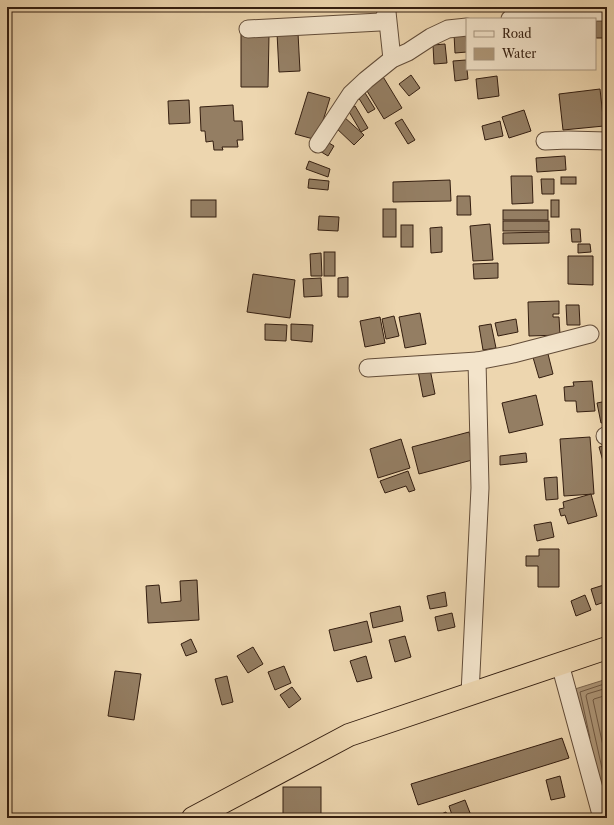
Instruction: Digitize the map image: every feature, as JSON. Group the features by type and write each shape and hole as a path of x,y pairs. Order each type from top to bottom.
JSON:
{"highway":[{"path":"192,818 349,735 607,648"}],"street":[{"path":"504,7 506,18"},
{"path":"248,29 380,22 385,18 386,9"},
{"path":"386,9 392,59"},
{"path":"516,18 558,12 607,12"},
{"path":"318,144 351,94 392,59 408,52 431,37 448,29 466,27"},
{"path":"545,141 607,141"},
{"path":"368,368 477,361 513,354 590,334"},
{"path":"470,694 480,488 477,361"},
{"path":"560,664 602,818"}],"water":[{"path":"607,679 607,818 575,689"}],"building":[{"path":"596,20 606,20 606,38 596,38"},
{"path":"277,33 298,33 300,71 279,72"},
{"path":"466,33 466,52 455,53 454,34"},
{"path":"241,34 269,35 268,87 241,87"},
{"path":"445,44 447,63 434,64 433,45"},
{"path":"466,60 468,79 455,81 453,61"},
{"path":"382,75 402,108 384,119 364,86"},
{"path":"411,75 420,88 409,96 399,84"},
{"path":"497,76 499,96 478,99 476,79"},
{"path":"362,88 375,109 368,113 355,92"},
{"path":"600,89 604,126 563,130 559,94"},
{"path":"308,92 330,98 317,140 295,134"},
{"path":"189,100 190,123 169,124 168,101"},
{"path":"233,105 234,121 242,121 243,140 237,140 238,147 222,147 223,150 214,150 213,141 206,142 205,131 201,131 200,107"},
{"path":"355,106 368,128 361,132 348,110"},
{"path":"524,110 531,131 509,138 502,117"},
{"path":"343,116 364,135 354,145 334,126"},
{"path":"402,119 415,140 408,144 395,123"},
{"path":"500,121 503,136 485,140 482,126"},
{"path":"324,140 334,146 328,156 318,150"},
{"path":"565,156 566,170 537,172 536,158"},
{"path":"309,161 330,169 328,177 306,169"},
{"path":"511,176 532,176 533,203 512,204"},
{"path":"561,177 576,177 576,184 561,184"},
{"path":"309,179 329,181 328,190 308,188"},
{"path":"541,179 554,179 554,194 542,194"},
{"path":"450,180 451,201 393,202 393,182"},
{"path":"457,196 470,196 471,215 457,215"},
{"path":"191,200 216,200 216,217 191,217"},
{"path":"551,200 559,200 559,217 551,217"},
{"path":"383,209 396,209 396,237 383,237"},
{"path":"503,210 548,210 548,220 503,220"},
{"path":"319,216 339,217 338,231 318,230"},
{"path":"503,221 549,221 549,231 503,231"},
{"path":"490,224 493,260 473,261 470,226"},
{"path":"401,225 413,225 413,247 401,247"},
{"path":"442,227 442,252 431,253 430,228"},
{"path":"571,229 580,229 581,242 572,242"},
{"path":"549,232 549,243 503,244 503,233"},
{"path":"578,244 590,244 591,252 578,253"},
{"path":"324,252 335,252 335,276 324,276"},
{"path":"321,253 322,276 311,276 310,254"},
{"path":"568,256 593,256 593,285 568,284"},
{"path":"498,263 498,278 474,279 473,264"},
{"path":"253,274 295,280 290,318 247,312"},
{"path":"348,277 348,297 338,297 338,278"},
{"path":"321,278 322,296 304,297 303,279"},
{"path":"559,301 559,314 553,314 553,317 559,317 560,335 529,336 528,302"},
{"path":"566,305 579,305 580,325 567,325"},
{"path":"420,313 426,344 405,348 399,317"},
{"path":"394,316 399,336 386,339 382,319"},
{"path":"380,317 385,343 365,347 360,321"},
{"path":"516,319 518,332 498,336 495,323"},
{"path":"265,324 287,325 286,341 265,340"},
{"path":"291,324 313,325 312,342 291,340"},
{"path":"491,324 496,348 483,350 479,326"},
{"path":"605,330 607,330 607,372 606,372"},
{"path":"547,350 553,374 539,378 532,354"},
{"path":"430,369 435,394 423,397 418,371"},
{"path":"592,381 595,411 577,412 576,401 565,401 564,387 574,386 573,382"},
{"path":"536,395 543,425 509,433 502,403"},
{"path":"607,401 607,422 601,423 597,403"},
{"path":"469,432 476,459 419,474 412,447"},
{"path":"590,437 594,494 564,496 560,439"},
{"path":"401,439 410,468 378,478 370,449"},
{"path":"607,445 607,475 599,447"},
{"path":"526,453 527,462 500,465 500,456"},
{"path":"408,471 415,490 409,492 406,486 385,493 380,481"},
{"path":"557,477 558,499 546,500 544,478"},
{"path":"591,494 597,516 568,524 565,515 561,516 559,509 564,508 563,502"},
{"path":"551,522 554,537 537,541 534,525"},
{"path":"539,549 559,549 559,587 538,587 538,566 526,566 526,556 539,556"},
{"path":"607,554 607,568 605,555"},
{"path":"603,568 607,568 607,582 605,582"},
{"path":"197,580 199,620 148,623 146,586 159,585 161,603 181,601 180,581"},
{"path":"607,584 607,601 596,605 591,589"},
{"path":"445,592 447,606 430,609 427,596"},
{"path":"585,595 591,610 576,616 571,601"},
{"path":"400,606 403,621 373,628 370,613"},
{"path":"452,613 455,627 438,631 435,617"},
{"path":"367,621 372,642 334,651 329,630"},
{"path":"405,636 411,657 395,662 389,640"},
{"path":"191,639 197,652 186,656 181,644"},
{"path":"253,647 263,664 248,673 237,656"},
{"path":"366,656 372,678 357,682 350,661"},
{"path":"284,666 291,683 275,690 268,672"},
{"path":"115,671 141,674 134,720 108,716"},
{"path":"227,676 233,702 222,705 215,679"},
{"path":"292,687 301,699 289,708 280,695"},
{"path":"562,738 569,758 418,805 411,784"},
{"path":"560,776 565,797 551,800 546,780"},
{"path":"283,787 321,787 321,818 283,818"},
{"path":"465,800 472,818 453,818 449,806"},
{"path":"446,812 448,818 432,818"}]}
